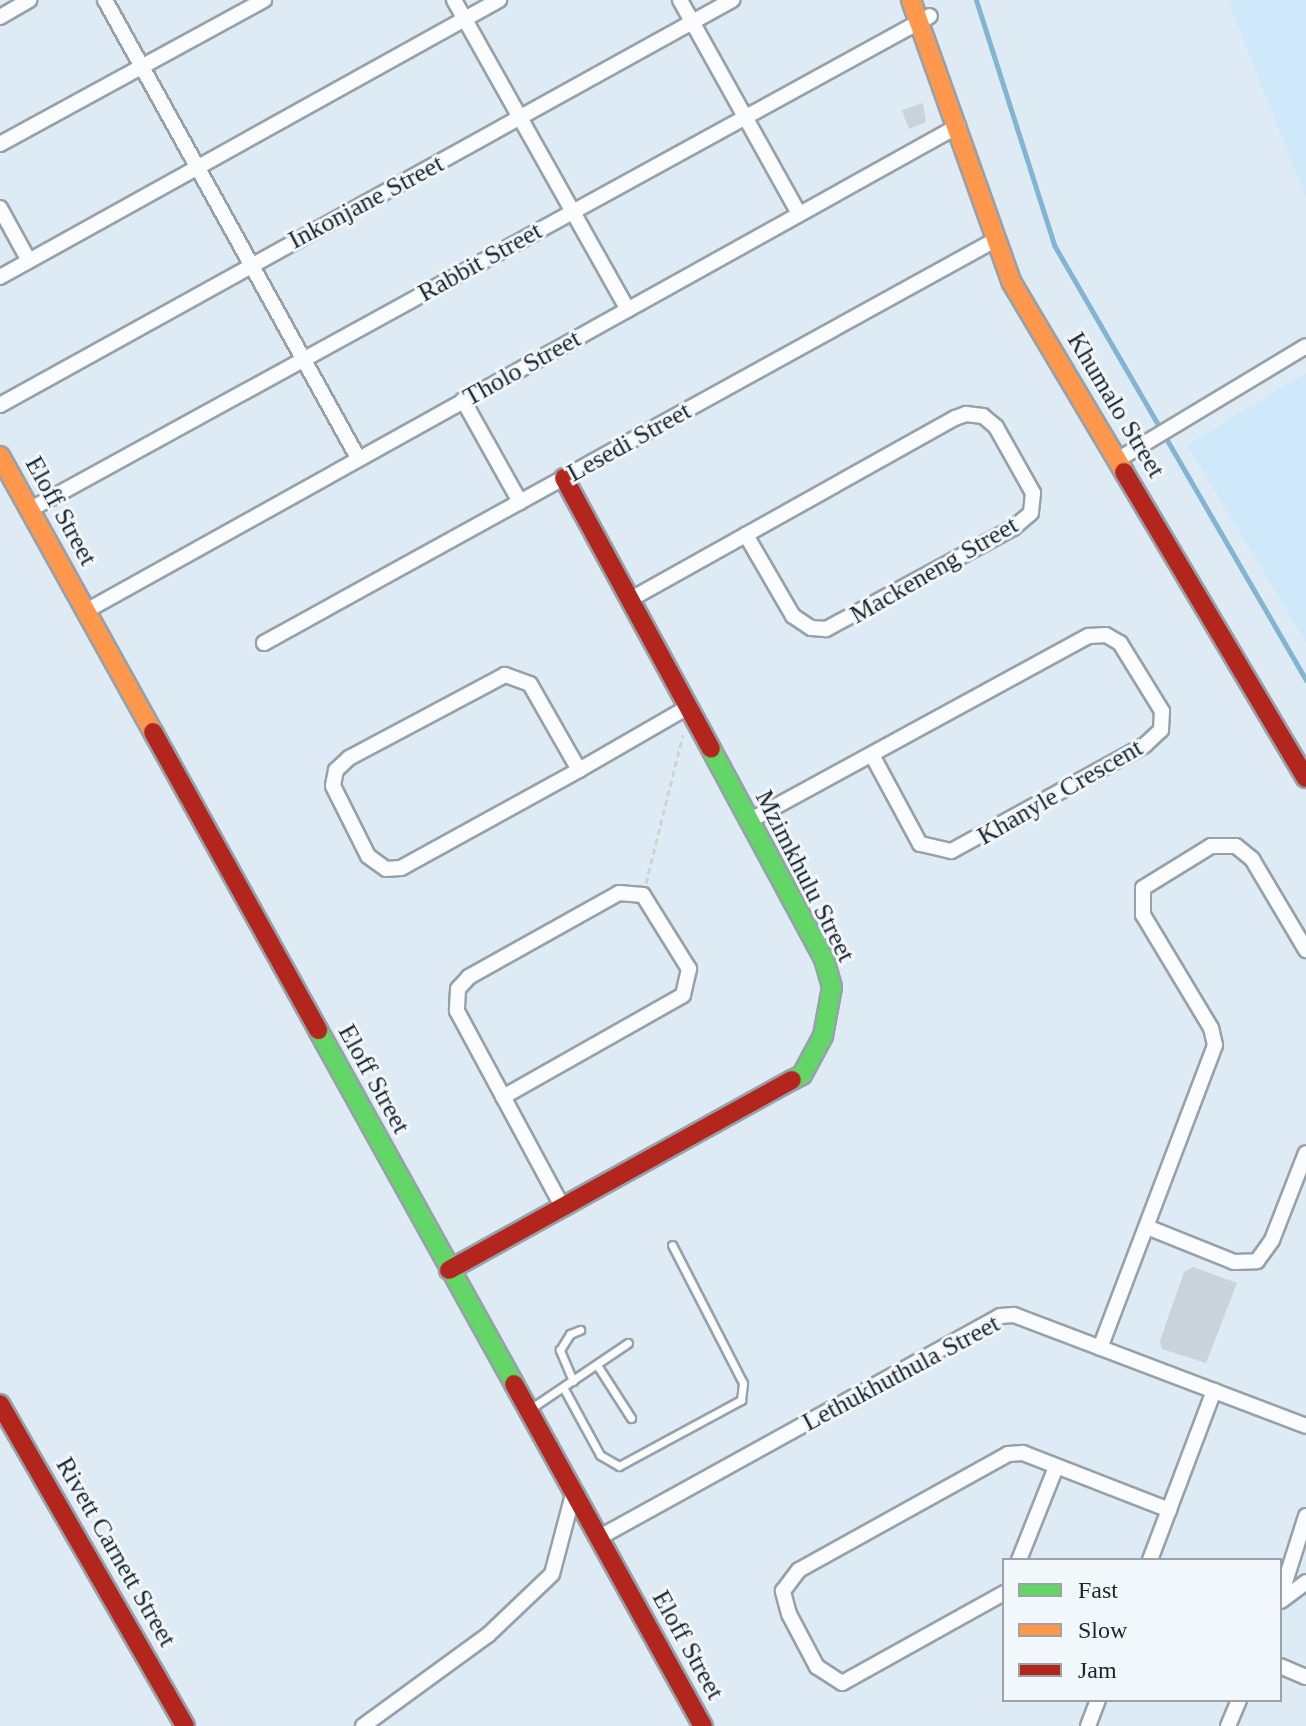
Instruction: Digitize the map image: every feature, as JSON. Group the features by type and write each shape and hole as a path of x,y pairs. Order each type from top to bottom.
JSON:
{"street":[{"path":"0,17 30,0"},
{"path":"105,0 358,458"},
{"path":"0,144 264,0"},
{"path":"454,0 628,310"},
{"path":"0,277 499,0"},
{"path":"680,0 799,214"},
{"name":"Inkonjane Street","path":"0,405 249,263 398,187 521,115 732,0"},
{"name":"Khumalo Street","path":"911,0 924,12 928,38 993,241 1012,283 1306,778"},
{"name":"Rabbit Street","path":"31,509 745,116 924,12"},
{"name":"Tholo Street","path":"86,611 958,126"},
{"path":"0,208 29,261"},
{"name":"Lesedi Street","path":"264,643 993,241"},
{"path":"1119,459 1306,346"},
{"path":"463,400 520,502"},
{"name":"Mackeneng Street","path":"631,599 746,535 966,414 983,416 996,427 1033,493 1031,513 1013,528 826,629 811,628 793,616 746,535"},
{"name":"Eloff Street","path":"0,456 703,1726"},
{"name":"Mzimkhulu Street","path":"449,1270 802,1075 815,1055 830,1006 829,972 564,478"},
{"name":"Khanyle Crescent","path":"749,821 1096,634 1120,643 1162,711 1161,730 1145,745 951,851 920,844 872,755"},
{"path":"579,770 530,684 505,675 349,758 336,770 333,786 368,856 393,870 579,770 688,707"},
{"path":"1100,1348 1215,1039 1143,915 1143,888 1211,846 1236,846 1252,859 1306,950"},
{"path":"503,1097 683,995 689,969 643,895 619,893 469,977 458,989 457,1011 503,1097 563,1208"},
{"path":"1147,1227 1234,1262 1257,1261 1272,1240 1306,1153"},
{"name":"Lethukhuthula Street","path":"600,1537 1000,1316 1014,1315 1306,1426"},
{"path":"1151,1558 1214,1391"},
{"name":"Rivett Carnett Street","path":"0,1404 185,1726"},
{"path":"1002,1594 842,1683 817,1667 789,1614 783,1591 799,1570 1008,1454 1023,1453 1169,1510"},
{"path":"1020,1558 1056,1467"},
{"path":"363,1726 488,1635 552,1574 574,1491"},
{"path":"1282,1594 1306,1516"},
{"path":"1282,1599 1306,1582"},
{"path":"1282,1667 1306,1677"},
{"path":"1088,1726 1097,1702"},
{"path":"1228,1726 1238,1702"}],"lane":[{"path":"563,1387 612,1466 631,1463 741,1400 743,1383 672,1245"},
{"path":"573,1381 560,1350 570,1334 580,1330"},
{"path":"529,1410 628,1343"},
{"path":"597,1365 631,1418"}],"path":[{"path":"643,895 688,707"}],"shaded area":[{"path":"1228,0 1306,0 1306,198"},
{"path":"1306,373 1306,643 1187,445"}],"building":[{"path":"923,103 926,122 909,129 902,110"},
{"path":"1193,1267 1237,1283 1206,1363 1162,1349 1160,1341 1184,1272"}],"waterway":[{"path":"976,0 1054,245 1306,680"}],"traffic: fast":[{"path":"711,749 824,959 832,987 823,1036 802,1075 792,1080"},
{"path":"318,1030 514,1384"}],"traffic: slow":[{"path":"911,0 1012,283 1124,472"},
{"path":"0,456 153,732"}],"traffic: jam":[{"path":"1124,472 1306,778"},
{"path":"564,478 711,749"},
{"path":"153,732 318,1030"},
{"path":"449,1270 792,1080"},
{"path":"514,1384 703,1726"},
{"path":"0,1404 185,1726"}]}
